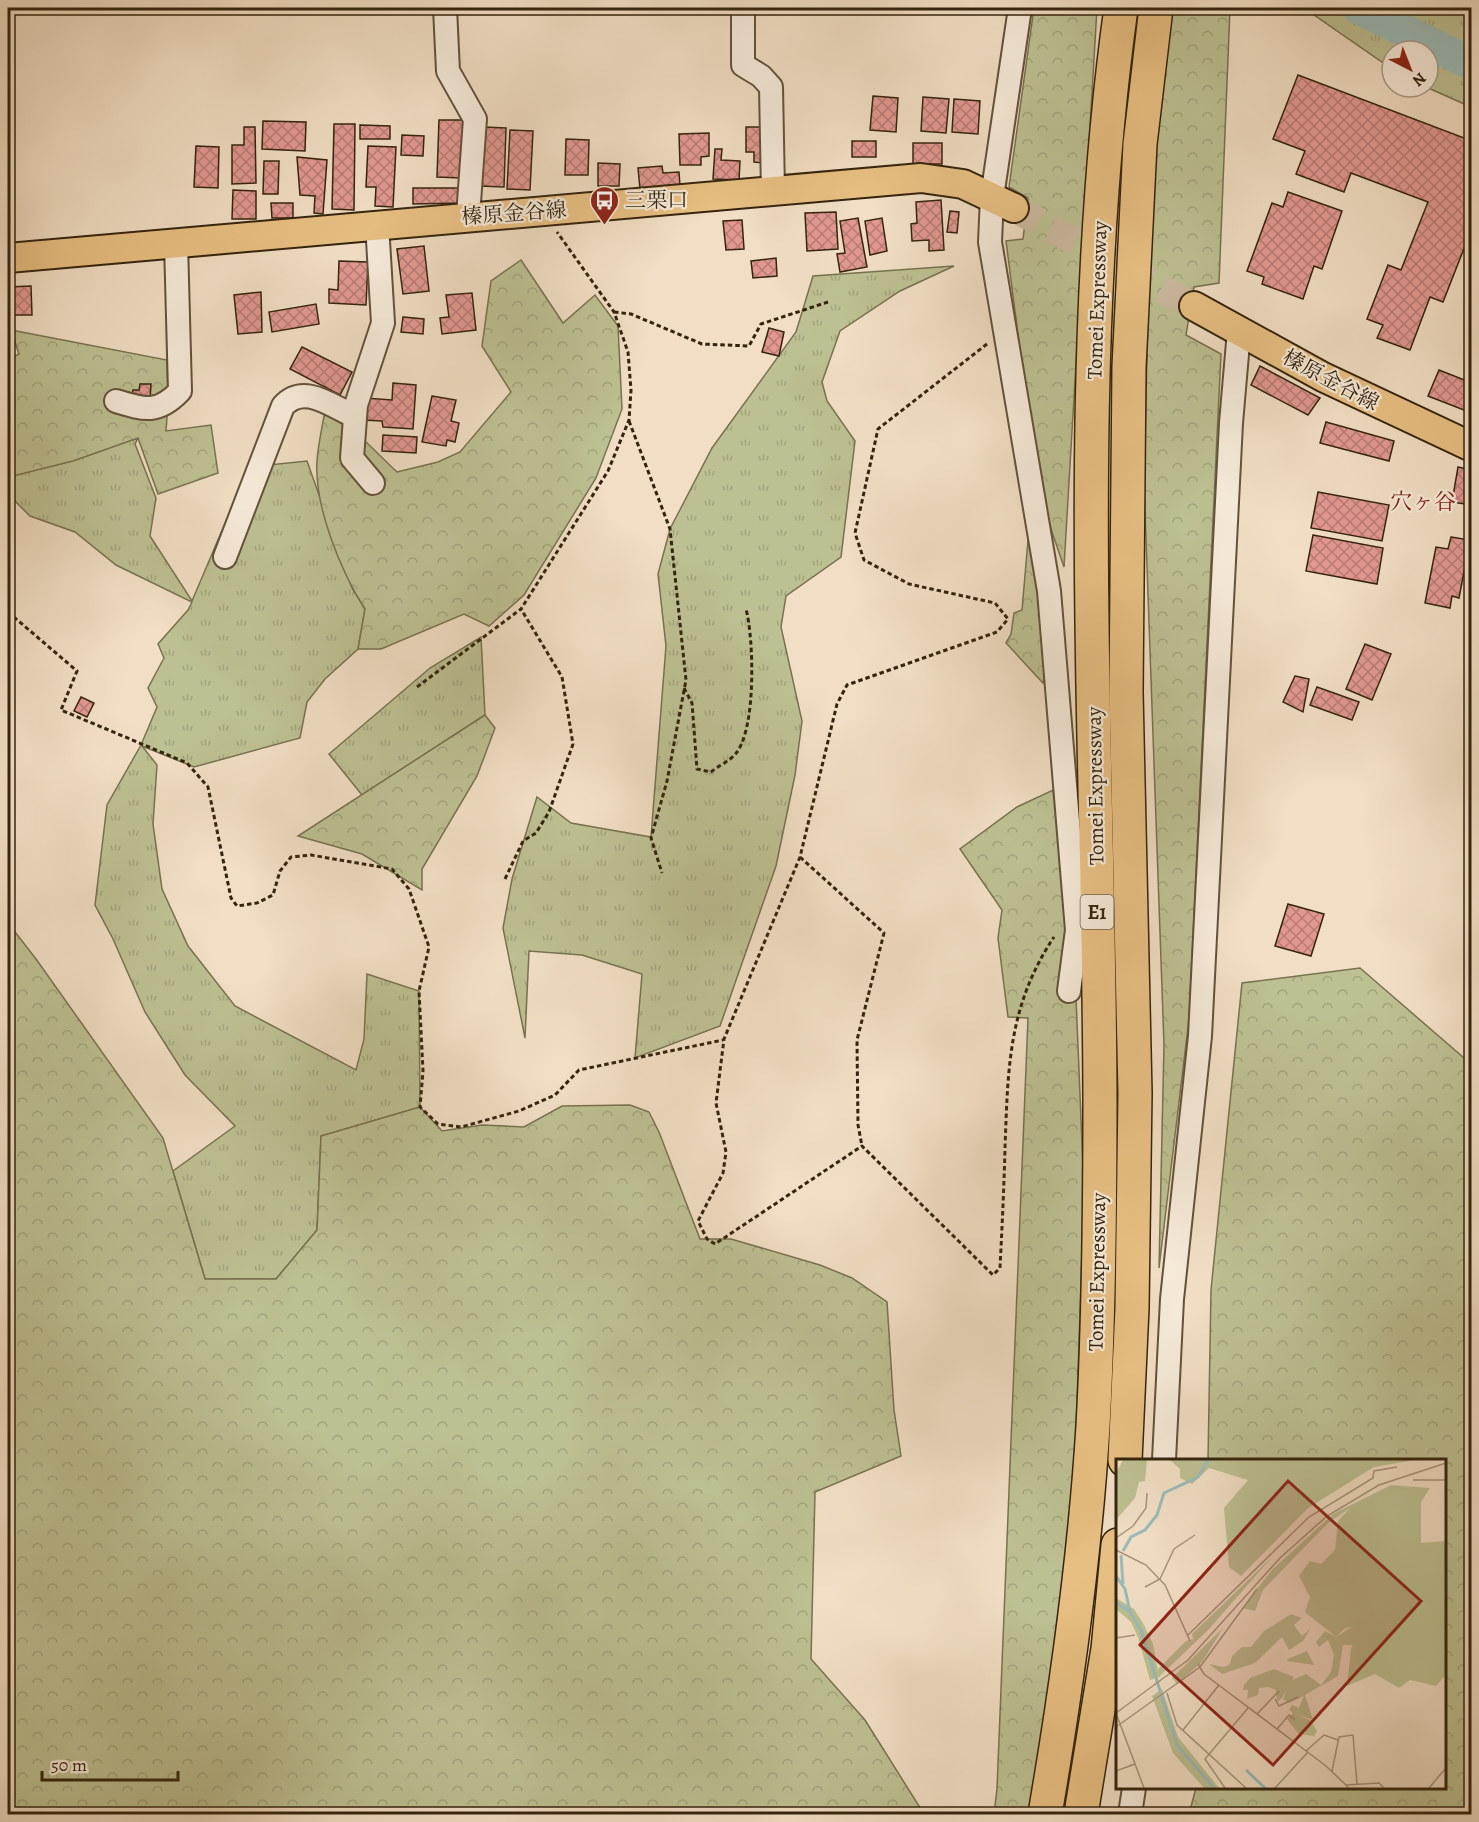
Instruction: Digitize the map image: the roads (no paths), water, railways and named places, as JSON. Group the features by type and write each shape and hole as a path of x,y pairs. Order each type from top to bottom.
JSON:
{"highway":[{"name":"Tomei Expressway","path":"1045,1815 1075,1618 1093,1428 1098,1304 1100,1099 1092,618 1093,432 1102,172 1121,8"},
{"name":"Tomei Expressway","path":"1125,1459 1132,1308 1135,1093 1126,692 1128,378 1140,144 1156,8"},
{"path":"1081,1815 1108,1649 1116,1566"}],"main road":[{"name":"榛原金谷線","path":"8,258 921,178 963,184 1004,202"},
{"name":"榛原金谷線","path":"1194,306 1392,411 1472,447"}],"street":[{"path":"445,8 448,71 475,119 468,216"},
{"path":"743,8 743,65 761,76 771,87 773,192"},
{"path":"1020,8 1004,202 990,242 1049,591 1077,922 1069,991"},
{"path":"373,483 352,458 356,405 383,323 377,224"},
{"path":"116,401 145,410 168,404 180,391 177,243"},
{"path":"1164,1459 1172,1299 1200,1036 1231,423 1239,331"},
{"path":"225,557 283,406 298,395 310,396 354,416"},
{"path":"1130,1815 1134,1789"}],"waterway":[{"path":"1359,8 1472,64"}],"tunnel":[{"path":"1014,208 1194,306"}],"place":[{"name":"三栗口","path":"604,226"}],"district":[{"name":"穴ヶ谷","path":"1423,502"}]}
